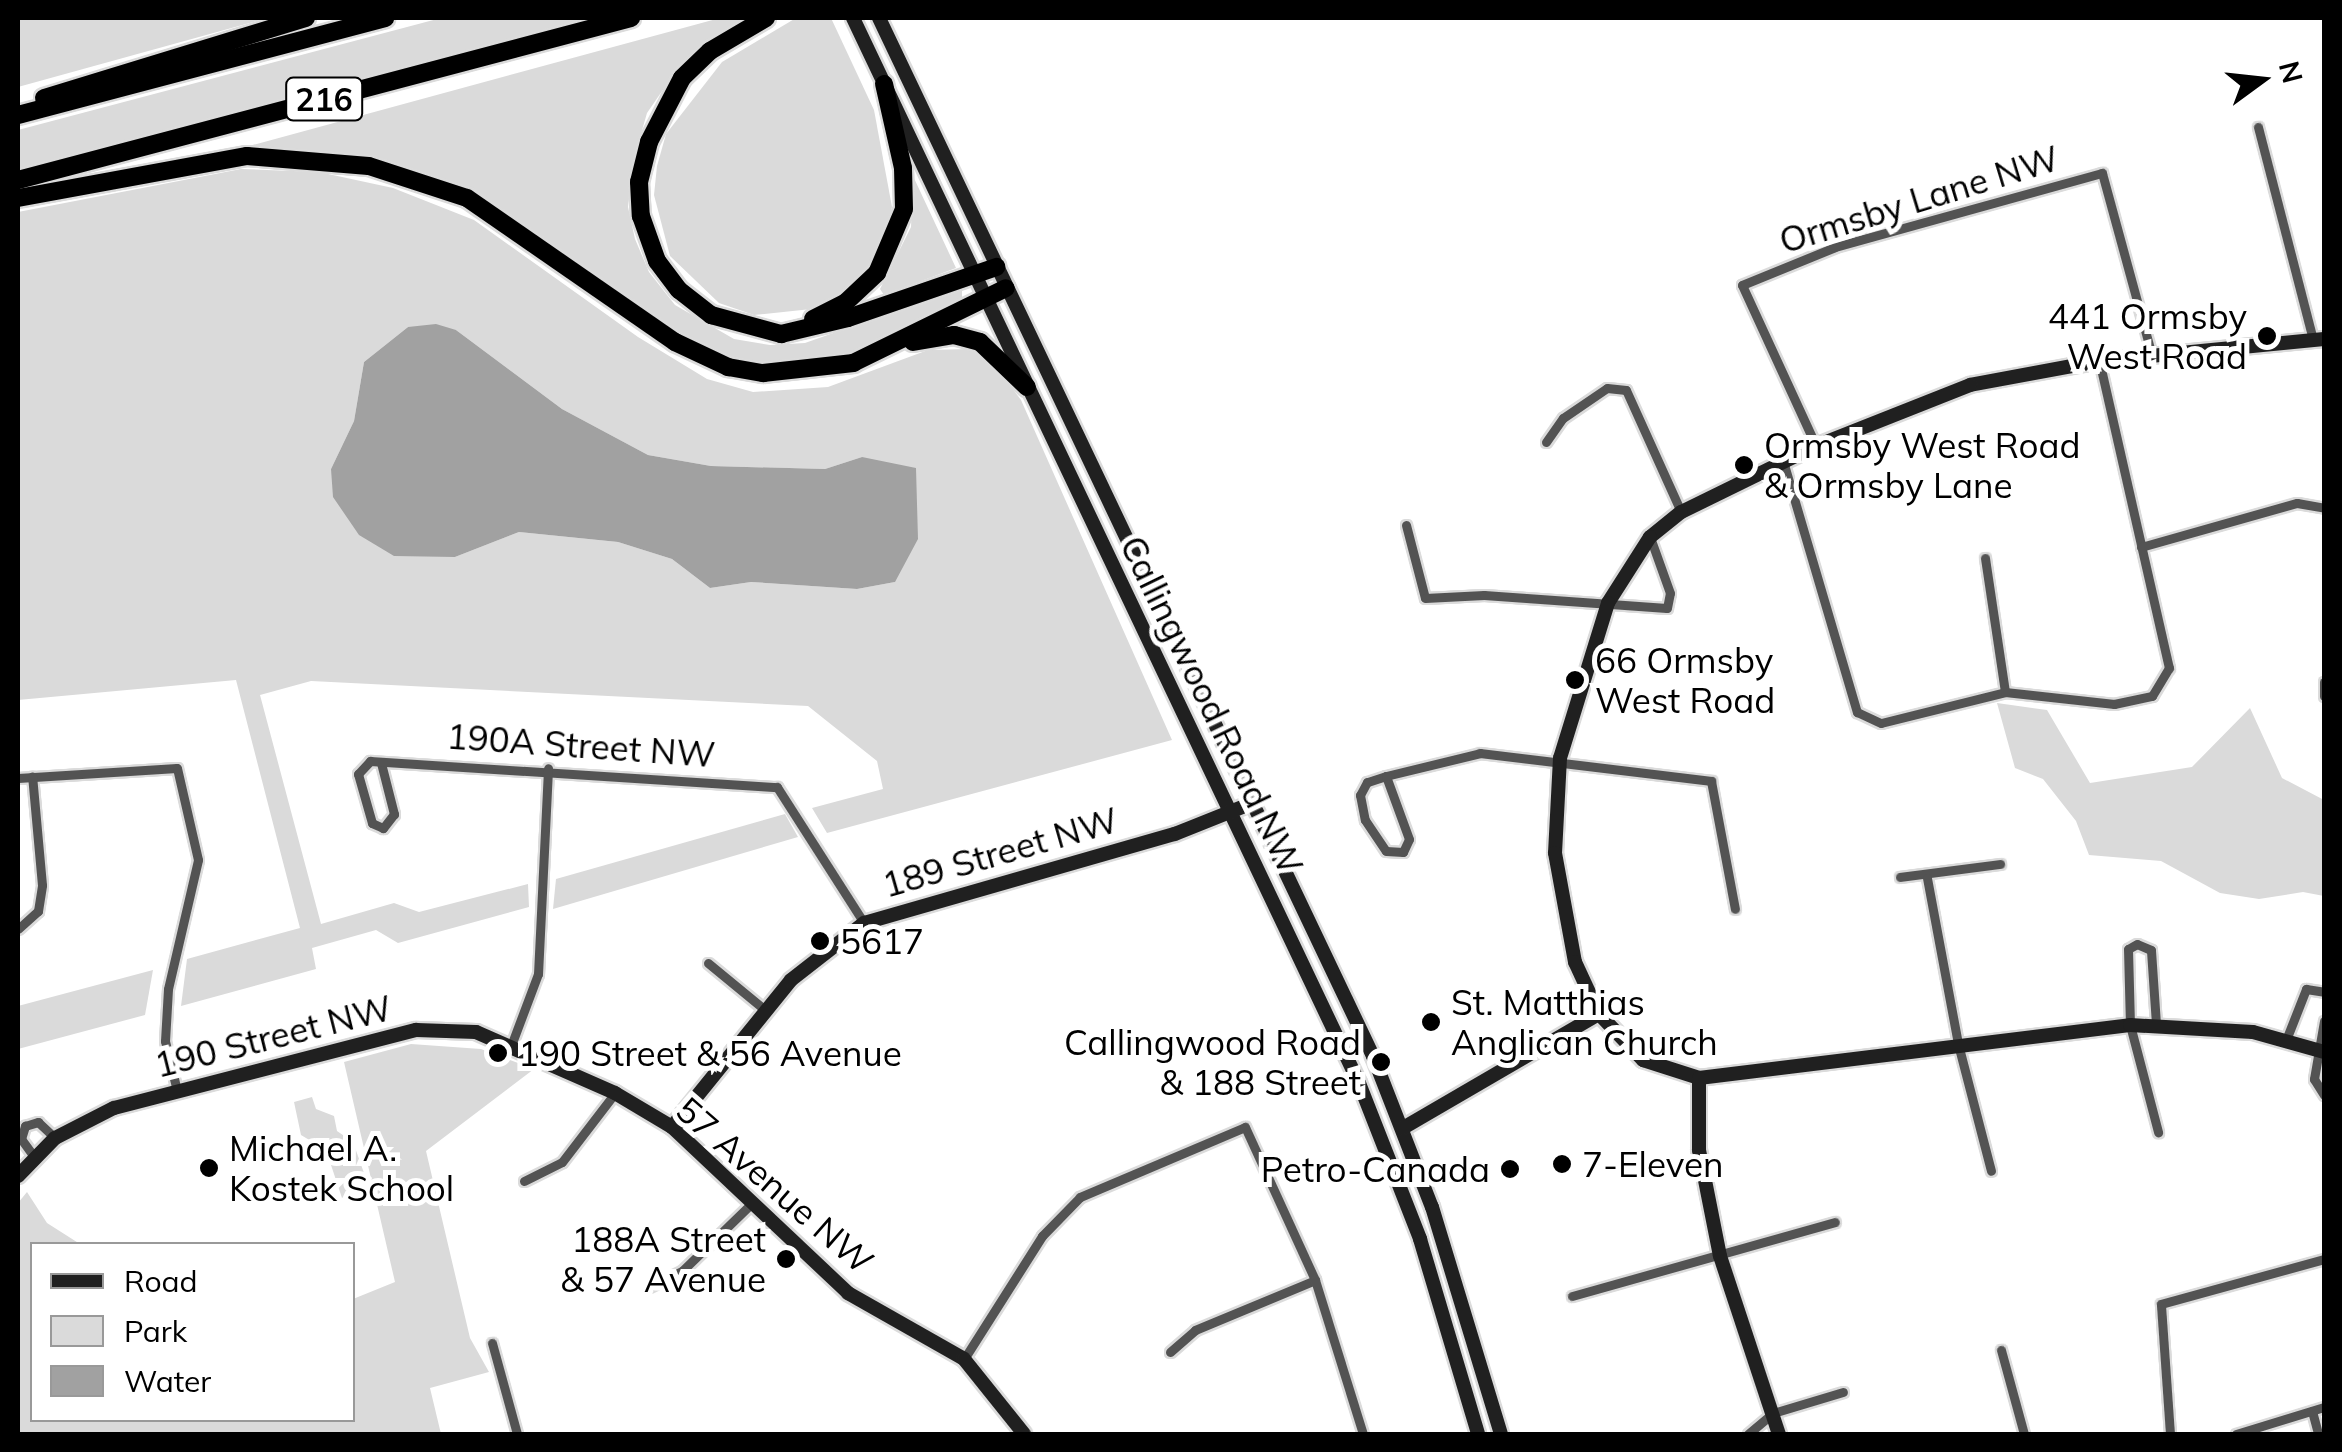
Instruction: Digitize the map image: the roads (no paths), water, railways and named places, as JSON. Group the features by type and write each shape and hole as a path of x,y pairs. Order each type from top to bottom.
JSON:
{"highway":[{"path":"18,112 82,82 306,18"},
{"name":"216","path":"18,112 385,18"},
{"name":"216","path":"18,180 631,18"},
{"path":"766,18 710,52 682,78 648,142 639,182 642,216 656,261 679,290 711,315 781,334 996,267"},
{"path":"781,334 844,303 877,274 890,246 904,209 884,84"},
{"path":"18,198 247,156 369,166 466,198 675,342 728,367 817,371 902,343 954,335 980,342 1027,387"},
{"path":"902,343 1006,288"}],"street":[{"name":"Callingwood Road NW","path":"853,18 1382,1138 1478,1434"},
{"name":"Callingwood Road NW","path":"879,18 1403,1128 1460,1289 1501,1434"},
{"path":"2258,127 2319,340 2098,361 1970,385 1816,446 1681,512 1650,538 1608,603 1560,758 1555,853 1562,908 1598,1014 1642,1060 1699,1078 2130,1024 2286,1040 2322,1051"},
{"name":"Ormsby Lane NW","path":"1816,446 1742,286 1835,247 2102,173 2152,356"},
{"path":"1784,461 1857,712 1881,723 2005,692 2114,704 2152,696 2163,685 2169,668 2098,361"},
{"path":"1546,442 1563,418 1607,388 1626,390 1681,512"},
{"path":"2141,547 2297,503 2324,508"},
{"path":"1406,525 1425,598 1667,608 1670,592 1650,538"},
{"path":"1984,558 2005,692"},
{"path":"2324,682 2324,696"},
{"path":"1386,776 1409,838 1403,852 1386,851 1362,808 1367,782 1386,776 1480,753 1560,758 1711,781 1735,909"},
{"path":"364,762 381,762 394,814 383,828 372,823 358,770 364,762"},
{"name":"190A Street NW","path":"381,762 548,768 777,787 864,923"},
{"path":"18,778 178,768 198,860 168,989 165,1041 177,1091"},
{"path":"512,1043 538,974 548,768"},
{"path":"19,928 38,911 42,886 32,776"},
{"name":"189 Street NW","path":"672,1127 765,1010 823,950 864,923 1175,834 1250,804"},
{"path":"1900,877 1927,878 2000,864"},
{"path":"1927,878 1958,1044 1991,1170"},
{"path":"2156,1024 2151,950 2137,944 2128,949 2130,1024 2158,1132"},
{"path":"708,963 765,1010"},
{"path":"2286,1040 2298,998 2306,989 2324,992"},
{"path":"1382,1138 1598,1014"},
{"path":"2324,1021 2322,1051 2314,1079 2324,1095"},
{"name":"190 Street NW","path":"18,1176 55,1138 114,1108 177,1091 416,1030 448,1028 512,1043"},
{"name":"57 Avenue NW","path":"512,1043 615,1093 672,1127 848,1293 964,1359 1024,1434"},
{"path":"1699,1078 1698,1150 1720,1256 1779,1434"},
{"path":"524,1181 562,1162 615,1093"},
{"name":"190 Street NW","path":"35,1158 21,1139 25,1126 38,1122 55,1138"},
{"path":"964,1359 1042,1236 1080,1198 1246,1127 1315,1280 1363,1434"},
{"path":"649,1287 682,1272 752,1203"},
{"path":"1572,1296 1835,1222"},
{"path":"2170,1434 2161,1304 2324,1259"},
{"path":"1170,1352 1195,1330 1315,1280"},
{"path":"492,1343 518,1434"},
{"path":"2001,1350 2024,1434"},
{"path":"1748,1434 1774,1413 1843,1392"},
{"path":"2236,1434 2324,1406"},
{"path":"2312,1411 2318,1434"}],"water":[{"path":"436,324 456,330 562,409 648,455 711,466 825,469 862,457 916,468 918,539 895,582 857,589 751,582 710,588 672,559 618,542 519,532 455,557 394,556 359,535 333,497 331,469 354,421 364,362 408,327"}],"place":[{"name":"441 Ormsby West Road","path":"2267,336"},
{"name":"Ormsby West Road & Ormsby Lane","path":"1744,465"},
{"name":"66 Ormsby West Road","path":"1575,680"},
{"name":"5617","path":"820,941"},
{"name":"St. Matthias Anglican Church","path":"1431,1022"},
{"name":"190 Street & 56 Avenue","path":"498,1053"},
{"name":"Callingwood Road & 188 Street","path":"1381,1062"},
{"name":"7-Eleven","path":"1562,1164"},
{"name":"Michael A. Kostek School","path":"209,1168"},
{"name":"Petro-Canada","path":"1510,1169"},
{"name":"188A Street & 57 Avenue","path":"786,1259"}]}
